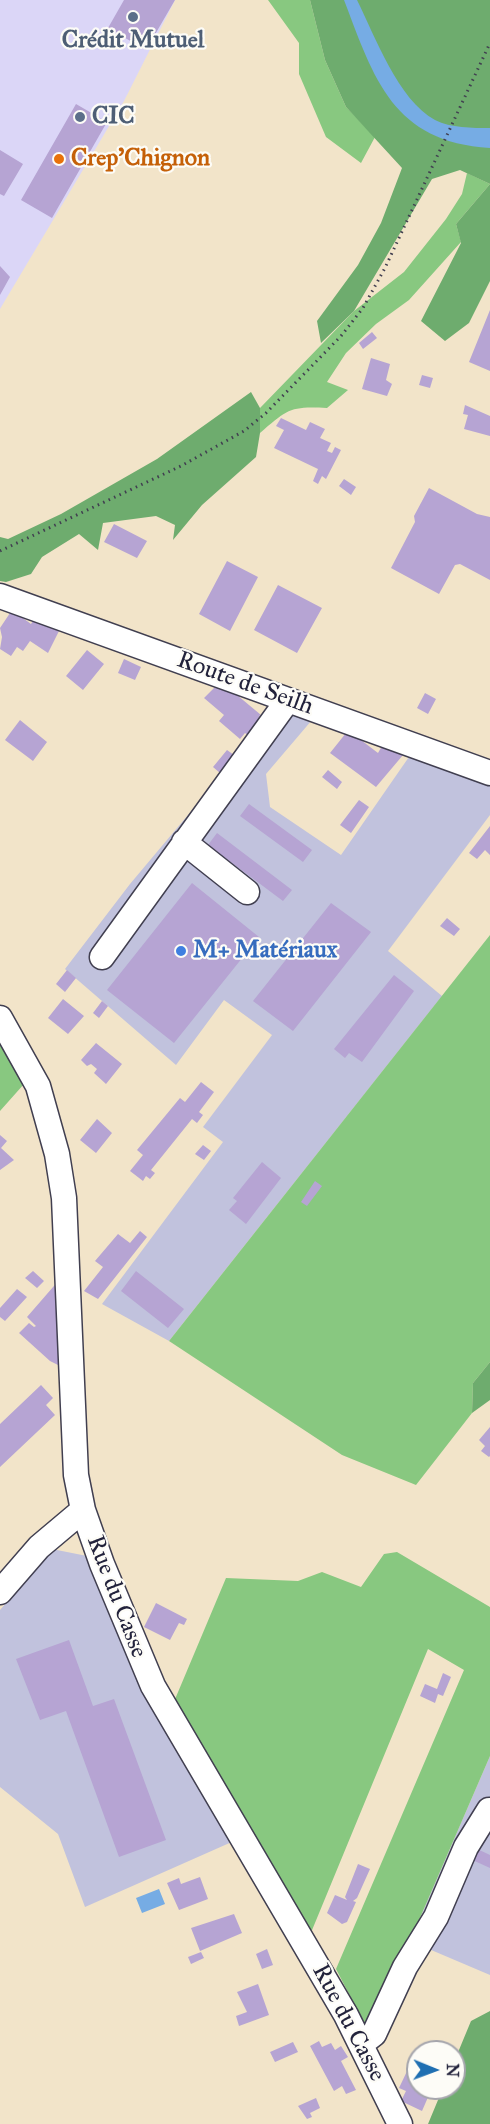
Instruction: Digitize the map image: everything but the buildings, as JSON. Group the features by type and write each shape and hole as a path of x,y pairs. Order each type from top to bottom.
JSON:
{"street":[{"name":"Route de Seilh","path":"0,596 490,773"},
{"path":"102,957 288,700"},
{"path":"184,843 247,892"},
{"name":"Rue du Casse","path":"0,1017 38,1086 57,1154 62,1187 69,1293 72,1428 76,1475 83,1510 102,1564 153,1686 361,2044 400,2124"},
{"path":"0,1592 39,1547 83,1510"},
{"path":"361,2044 374,2034 405,1967 436,1917 466,1847 489,1810"}],"path":[{"path":"0,551 181,466 244,431 266,413 341,336 363,308 386,268 490,44"}],"shaded area":[{"path":"0,0 175,0 124,101 0,309"},
{"path":"277,709 312,720 266,774 270,807 341,855 411,754 490,784 490,815 388,951 442,996 169,1341 102,1304 223,1142 203,1127 272,1035 224,1000 176,1065 65,969 130,884"},
{"path":"52,1549 87,1556 130,1665 164,1727 234,1841 85,1907 58,1834 0,1787 0,1610"},
{"path":"490,1756 490,1975 410,1941"}],"green space":[{"path":"268,0 310,0 325,60 346,107 375,137 361,163 326,137 299,74 299,43"},
{"path":"310,0 490,0 490,184 460,170 432,179 354,311 321,343 317,321 358,265 381,223 402,168 346,107 325,60"},
{"path":"467,173 490,184 456,224 461,242 409,300 376,324 346,353 327,382 348,390 327,408 290,411 260,433 260,408 354,311 404,272 446,219 462,194"},
{"path":"490,184 490,281 469,323 445,341 421,321 461,243 456,224"},
{"path":"251,392 260,408 260,433 256,457 202,505 173,540 175,525 156,516 103,523 98,550 79,534 42,557 31,574 6,582 0,581 0,537 8,539 61,514 157,459"},
{"path":"490,935 490,1362 473,1383 472,1413 416,1485 342,1455 169,1341"},
{"path":"0,1037 24,1084 0,1111"},
{"path":"490,1362 490,1400 472,1413 473,1383"},
{"path":"397,1552 490,1607 490,1756 410,1941 366,2027 336,1969 464,1670 428,1649 310,1935 173,1704 226,1578 298,1581 322,1572 361,1587 384,1554"},
{"path":"490,2011 490,2124 428,2124 438,2100 466,2100 466,2040 463,2040 471,2021"}],"water":[{"path":"344,0 357,0 389,66 410,98 422,111 448,125 490,128 490,148 457,143 430,133 409,119 392,101 378,80"},
{"path":"159,1889 165,1904 142,1913 136,1898"}],"place":[{"name":"Crédit Mutuel","path":"133,17"},
{"name":"CIC","path":"80,117"},
{"name":"Crep'Chignon","path":"59,159"},
{"name":"M+ Matériaux","path":"181,951"}]}
